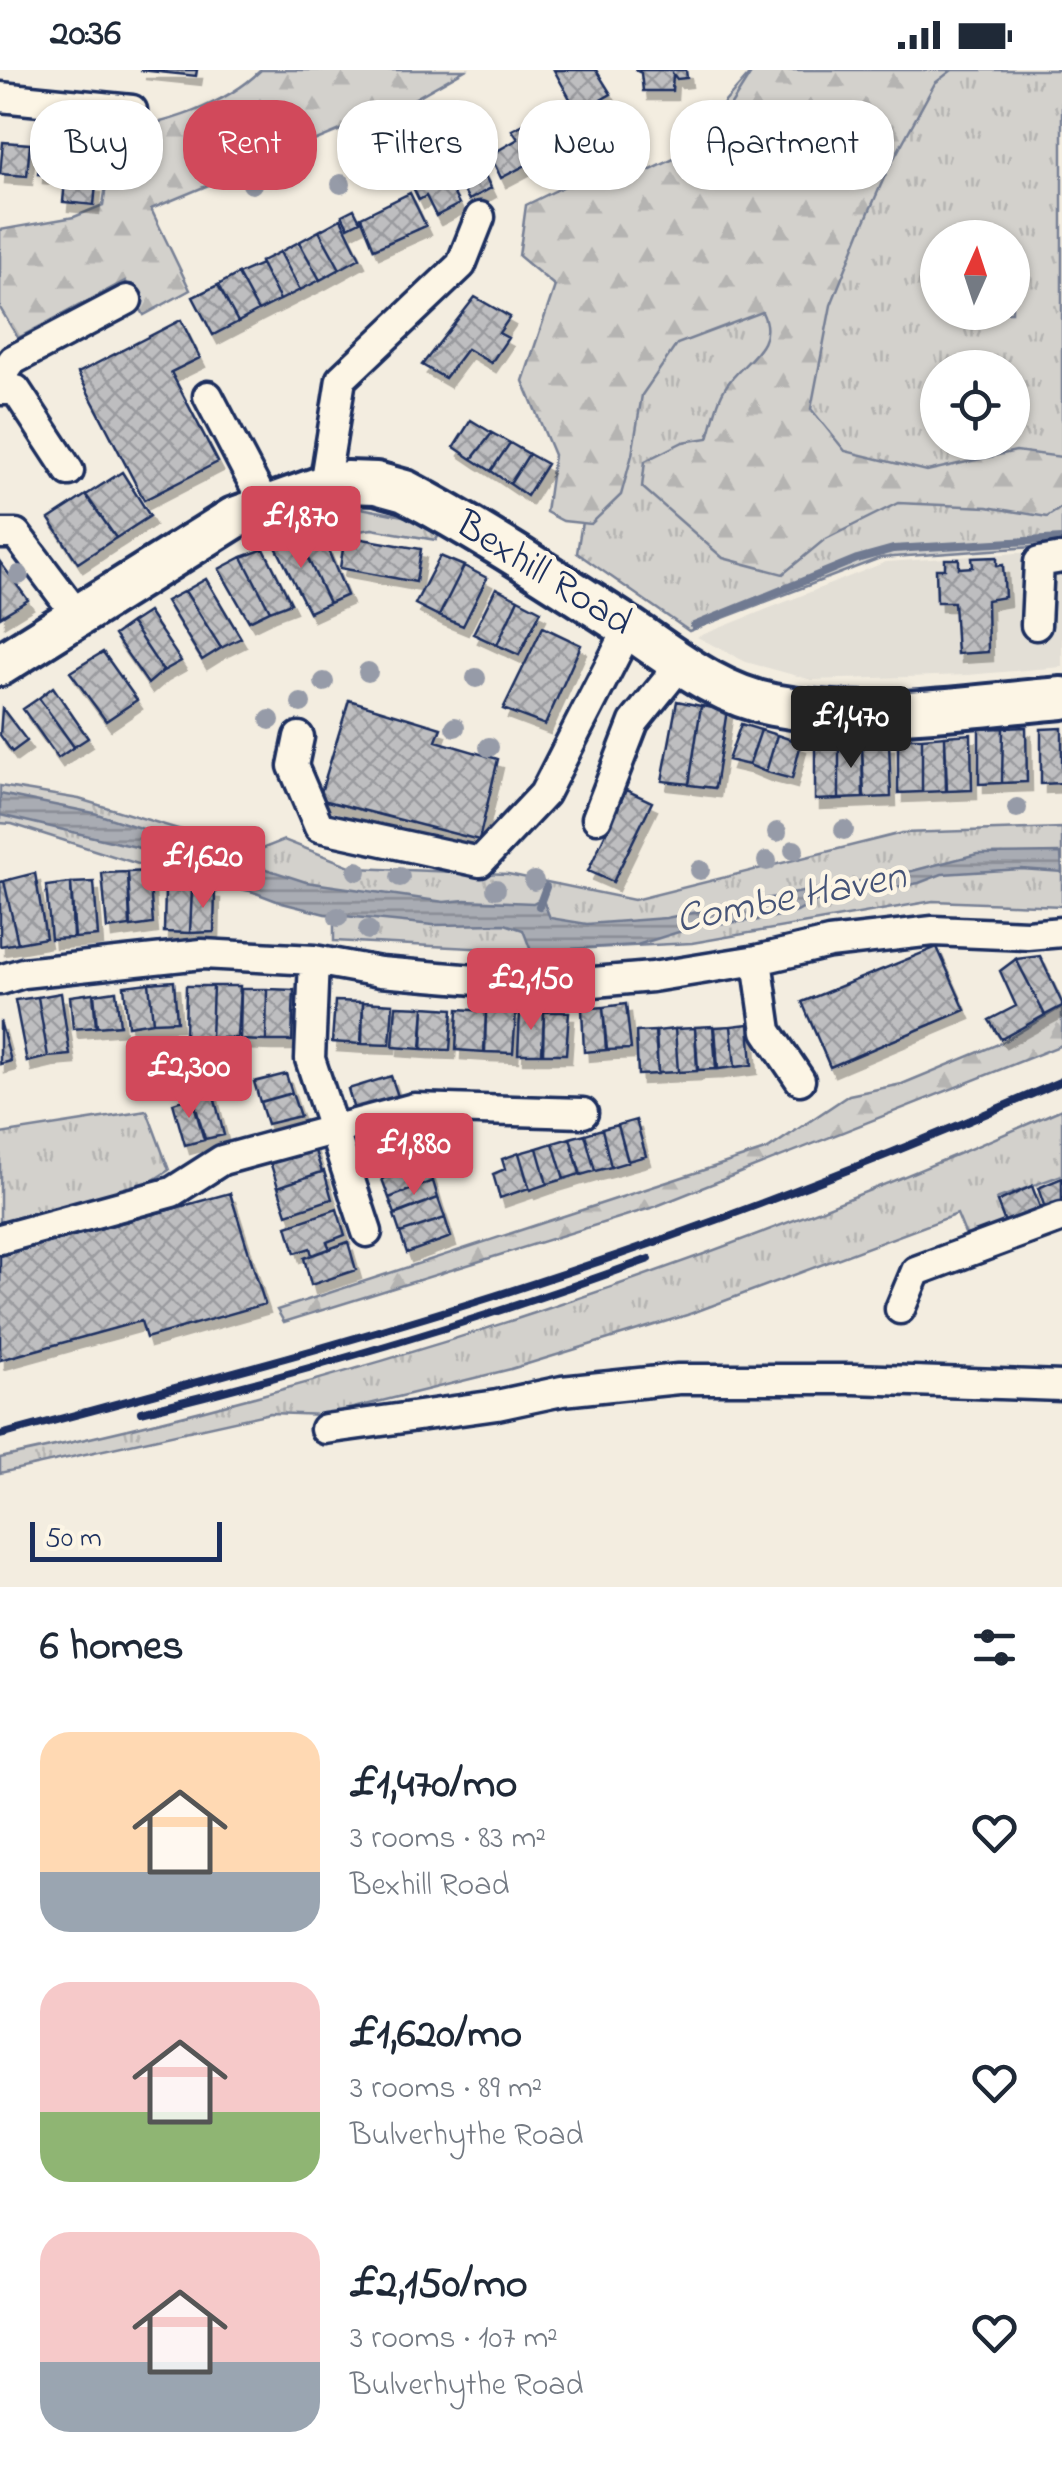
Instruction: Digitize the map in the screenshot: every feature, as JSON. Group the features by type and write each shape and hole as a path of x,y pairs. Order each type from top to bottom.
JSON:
{"highway":[{"name":"Bexhill Road","path":"0,666 234,518 324,486 347,482 376,483 405,491 629,628 674,660 730,692 771,705 870,715 1062,698"}],"street":[{"path":"0,97 30,100"},
{"path":"324,486 341,379 461,265 480,217"},
{"path":"0,378 13,360 127,300"},
{"path":"0,390 16,390 69,471"},
{"path":"208,396 266,507"},
{"path":"0,534 16,534 77,616"},
{"path":"1036,625 1038,562 1062,558"},
{"path":"299,737 294,766 319,827 480,862 544,794 629,628"},
{"path":"597,818 634,722 668,680 674,660"},
{"path":"0,980 23,974 202,954 314,960 380,972 547,986 652,977 757,960 829,943 933,931 1027,935 1062,932"},
{"path":"314,960 310,1059 367,1232"},
{"path":"757,960 767,1031 800,1080"},
{"path":"0,1239 172,1192 222,1160 414,1108 583,1114"},
{"path":"900,1309 916,1271 1062,1218"},
{"path":"325,1429 497,1405 562,1391 678,1379 1062,1386"}],"shaded area":[{"path":"1062,550 1062,667 967,675 812,680 746,662 697,637 886,562"}],"green space":[{"path":"261,70 465,70 412,100 337,100 337,131 317,140 317,100 218,100"},
{"path":"753,70 1062,70 1062,545 880,558 689,631 577,553 627,242 670,180 670,190 894,190 894,100 727,100"},
{"path":"753,70 952,70 935,83 894,158 894,100 734,100"},
{"path":"183,114 183,190 197,190 151,209 190,290 144,315 125,281 18,338 0,308 0,230 74,217 103,205 105,190 163,190 163,121"},
{"path":"670,161 670,190 879,190 831,305 811,409 845,451 927,471 976,460 1030,460 1030,453 1062,457 1062,507 1047,517 987,507 898,503 824,540 783,574 723,558 642,487 645,461 683,442 708,438 724,391 763,344 766,324 762,312 677,344 642,395 621,495 591,524 563,521 546,512 554,455 523,381 555,286 519,256 526,205 557,190 650,190 651,170"},
{"path":"361,508 408,517 439,535 436,540 372,529 333,535 327,516"},
{"path":"0,786 79,799 254,852 284,840 355,868 508,874 634,900 902,833 1062,828 1062,906 933,901 692,943 531,951 334,941 334,908 176,876 0,823"},
{"path":"1062,1007 1062,1045 654,1207 284,1322 277,1310 768,1149 849,1095 902,1084 1001,1043"},
{"path":"1062,1109 1062,1175 996,1199 1008,1230 969,1243 957,1214 687,1315 511,1369 325,1415 270,1413 0,1473 0,1458 271,1392 540,1311 804,1216"},
{"path":"147,1111 169,1170 144,1186 0,1223 0,1134"}],"water":[{"name":"Combe Haven","path":"0,794 94,813 306,882 444,902 533,903 542,898 550,918 587,924 666,918 912,871 977,854 1061,853 1062,872 1021,869 942,874 919,883 817,901 797,912 760,920 701,925 637,945 531,951 523,930 505,924 433,925 325,914 282,903 136,847 0,815"}],"building":[{"path":"140,70 197,70 196,76"},
{"path":"554,70 596,70 611,94 601,100 571,100"},
{"path":"635,70 686,70 687,78 677,79 673,74 672,91 643,91 641,73"},
{"path":"518,139 518,169 501,178 498,172 498,150"},
{"path":"3,142 30,144 27,176 0,174"},
{"path":"64,190 95,190 94,205 63,202"},
{"path":"414,190 452,190 459,204 436,216 426,196 419,200"},
{"path":"464,190 487,190 469,200"},
{"path":"410,193 426,226 374,249 361,217"},
{"path":"354,209 360,221 348,227 342,215"},
{"path":"341,219 360,258 340,269 319,231"},
{"path":"319,231 340,269 320,280 299,242"},
{"path":"299,242 320,280 300,290 280,252"},
{"path":"280,252 300,290 280,300 260,262"},
{"path":"261,264 280,300 258,311 238,274"},
{"path":"238,274 258,311 238,322 218,285"},
{"path":"218,285 238,322 213,335 193,297"},
{"path":"475,297 510,317 499,333 508,338 491,363 467,349 445,378 422,365"},
{"path":"181,320 200,358 171,372 218,462 144,500 78,373"},
{"path":"471,420 492,433 472,459 454,447"},
{"path":"492,433 510,443 491,471 472,459"},
{"path":"510,443 529,454 510,484 491,471"},
{"path":"529,454 547,464 527,496 510,484"},
{"path":"122,472 150,516 116,538 86,495"},
{"path":"86,495 116,538 78,563 49,519"},
{"path":"317,524 347,595 329,603 295,531"},
{"path":"295,531 329,603 309,612 273,541"},
{"path":"345,536 421,549 416,582 340,568"},
{"path":"264,549 291,603 270,611 242,557"},
{"path":"440,556 464,566 439,616 415,604"},
{"path":"242,557 270,611 249,621 219,569"},
{"path":"997,557 997,566 1003,565 1005,597 987,600 988,652 957,654 954,602 937,602 936,569 945,569 945,559 959,559 959,568 973,567 972,558"},
{"path":"0,562 28,600 0,617"},
{"path":"464,566 487,578 463,626 439,616"},
{"path":"206,579 241,638 221,648 185,591"},
{"path":"496,588 518,599 497,645 473,634"},
{"path":"185,591 221,648 202,660 166,601"},
{"path":"518,599 541,611 519,655 497,645"},
{"path":"148,612 181,661 163,671 131,623"},
{"path":"131,623 163,671 148,684 114,635"},
{"path":"543,627 581,645 545,725 503,709"},
{"path":"103,652 137,700 106,721 70,672"},
{"path":"53,687 88,738 74,747 39,698"},
{"path":"39,698 74,747 58,758 23,709"},
{"path":"349,700 441,728 436,741 498,759 479,840 319,799"},
{"path":"677,701 701,706 689,784 662,781"},
{"path":"701,706 727,710 715,788 689,785"},
{"path":"2,708 27,741 12,752 0,735"},
{"path":"741,724 761,730 749,765 728,760"},
{"path":"1026,727 1027,782 1002,783 1003,728"},
{"path":"1003,728 1002,783 979,784 979,729"},
{"path":"1062,728 1062,783 1041,784 1041,729"},
{"path":"761,730 777,735 766,772 749,765"},
{"path":"971,734 972,790 947,791 945,736"},
{"path":"777,735 801,743 792,779 766,772"},
{"path":"945,736 946,791 922,792 922,738"},
{"path":"898,738 922,738 922,792 898,793"},
{"path":"889,742 891,797 864,798 862,743"},
{"path":"862,743 863,798 839,799 839,745"},
{"path":"815,745 839,745 839,799 815,800"},
{"path":"626,790 652,802 613,882 588,871"},
{"path":"149,871 153,924 131,927 128,872"},
{"path":"128,872 130,926 107,929 102,873"},
{"path":"35,873 46,938 18,943 4,881"},
{"path":"4,881 18,943 0,946 0,882"},
{"path":"94,882 98,936 75,938 71,883"},
{"path":"71,883 73,938 51,939 46,886"},
{"path":"165,888 192,889 190,933 164,932"},
{"path":"192,889 215,890 214,932 190,933"},
{"path":"937,947 965,1010 830,1067 802,1002"},
{"path":"1040,956 1062,1003 1045,1015 1016,959"},
{"path":"1016,959 1045,1015 1001,1039 989,1020 1016,1006 1000,971"},
{"path":"174,981 177,1021 153,1022 149,983"},
{"path":"149,983 153,1022 128,1026 124,986"},
{"path":"186,986 213,986 211,1038 185,1037"},
{"path":"213,986 240,986 237,1038 211,1038"},
{"path":"241,989 267,989 266,1041 240,1040"},
{"path":"267,989 294,990 292,1041 266,1041"},
{"path":"116,991 120,1025 97,1027 94,994"},
{"path":"61,993 70,1055 48,1057 38,997"},
{"path":"93,993 96,1027 73,1029 70,996"},
{"path":"38,997 48,1057 27,1062 15,1000"},
{"path":"335,1001 363,1002 361,1044 332,1042"},
{"path":"363,1002 393,1004 390,1045 362,1044"},
{"path":"626,1004 631,1049 607,1050 603,1007"},
{"path":"396,1006 424,1007 421,1049 393,1047"},
{"path":"424,1007 453,1009 450,1050 422,1049"},
{"path":"603,1007 606,1050 584,1052 582,1009"},
{"path":"458,1009 486,1011 484,1052 456,1050"},
{"path":"486,1011 516,1012 513,1053 485,1052"},
{"path":"520,1012 544,1012 542,1054 518,1054"},
{"path":"544,1012 569,1012 566,1054 543,1054"},
{"path":"0,1021 11,1061 0,1064"},
{"path":"749,1024 752,1065 735,1067 731,1026"},
{"path":"713,1026 716,1069 698,1070 695,1027"},
{"path":"731,1026 735,1067 718,1069 715,1027"},
{"path":"695,1028 697,1071 678,1072 675,1029"},
{"path":"675,1029 678,1072 658,1073 656,1031"},
{"path":"655,1031 658,1074 638,1075 636,1032"},
{"path":"286,1074 292,1093 260,1102 254,1082"},
{"path":"391,1076 399,1099 355,1114 348,1089"},
{"path":"213,1092 224,1135 205,1139 193,1098"},
{"path":"292,1093 300,1116 267,1124 260,1102"},
{"path":"192,1097 204,1140 185,1145 173,1103"},
{"path":"636,1120 646,1156 628,1161 618,1125"},
{"path":"414,1123 421,1144 375,1159 368,1137"},
{"path":"618,1125 628,1162 611,1167 602,1129"},
{"path":"602,1129 611,1167 595,1171 585,1134"},
{"path":"585,1134 595,1171 581,1175 570,1138"},
{"path":"570,1138 580,1174 564,1179 553,1143"},
{"path":"312,1142 322,1172 278,1187 268,1155"},
{"path":"553,1143 564,1179 547,1184 537,1148"},
{"path":"421,1144 427,1163 382,1179 376,1160"},
{"path":"537,1148 547,1184 530,1190 519,1153"},
{"path":"519,1153 529,1188 500,1198 493,1174 505,1169 502,1159"},
{"path":"427,1163 433,1181 389,1198 382,1179"},
{"path":"324,1171 332,1199 287,1214 278,1187"},
{"path":"1062,1178 1062,1206 1046,1211 1038,1188"},
{"path":"433,1181 438,1198 395,1214 389,1198"},
{"path":"1032,1186 1044,1218 1008,1230 997,1202"},
{"path":"230,1193 265,1304 146,1338 141,1321 0,1360 0,1256"},
{"path":"438,1198 445,1218 400,1233 394,1215"},
{"path":"337,1209 345,1235 327,1242 330,1249 312,1255 310,1248 295,1253 287,1226"},
{"path":"445,1218 451,1237 407,1253 400,1233"},
{"path":"348,1242 356,1270 311,1285 304,1258"}],"waterway":[{"path":"694,626 857,559 893,549 1062,539"},
{"path":"539,906 546,887"}],"railway":[{"path":"0,1435 356,1338 568,1272 817,1182 1062,1081"},
{"path":"141,1412 397,1343 649,1259"}]}
